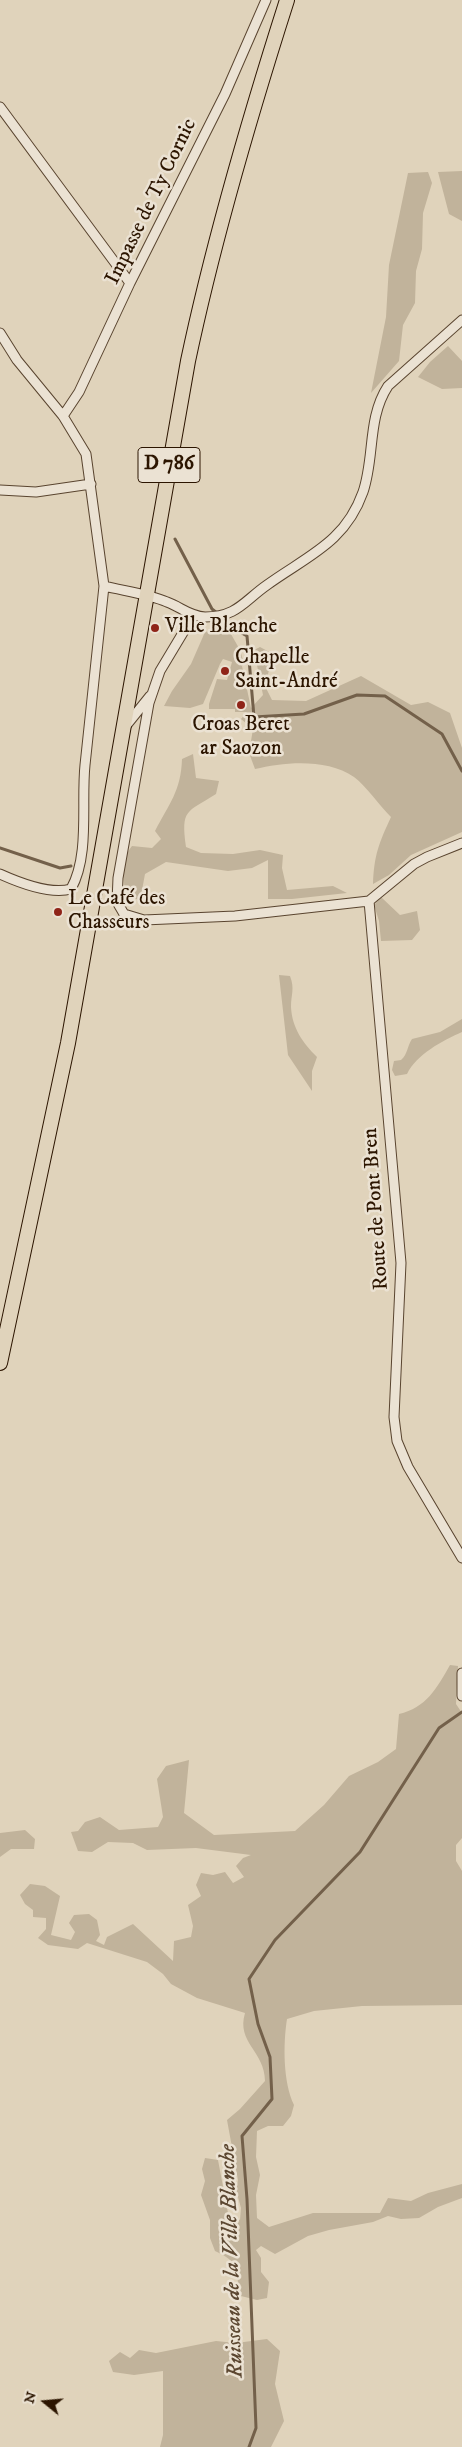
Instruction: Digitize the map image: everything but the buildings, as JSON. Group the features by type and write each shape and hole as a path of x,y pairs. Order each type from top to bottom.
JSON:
{"main road":[{"name":"D 786","path":"0,1363 68,1043 188,360 206,274 225,204 287,0"}],"street":[{"name":"Impasse de Ty Cornic","path":"64,416 80,392 130,283 243,56 266,0"},
{"path":"0,107 130,283"},
{"path":"104,586 168,602 193,616 216,616 236,611 265,586 314,556 336,537 354,512 364,490 373,428 384,392 399,376 462,320"},
{"path":"0,334 17,360 64,416 86,454 104,586 85,765 82,858 75,881 71,889 63,891 45,889 0,874"},
{"path":"0,490 36,492 91,484"},
{"path":"193,616 160,672 149,703 118,878 117,902 124,914 144,920 235,916 369,901 427,857 462,843"},
{"path":"124,729 152,693"},
{"name":"Route de Pont Bren","path":"369,901 401,1249 394,1417 397,1441 408,1467 462,1558"},
{"path":"462,1673 462,1696"}],"shaded area":[{"path":"462,171 462,221 449,214 438,172"},
{"path":"428,172 432,183 423,213 422,249 416,271 415,303 403,325 399,361 371,393 386,317 389,265 408,173"},
{"path":"448,346 462,361 462,388 442,389 418,377 430,362"},
{"path":"227,627 240,650 251,708 263,695 254,650 260,647 273,654 265,686 272,700 306,701 361,676 411,705 428,702 450,713 462,748 462,832 411,855 389,875 373,884 378,849 391,817 359,781 343,771 318,764 305,763 292,763 255,769 249,753 253,729 241,719 247,712 235,712 235,709 209,709 217,679 227,680 232,662 223,659 203,704 190,708 164,706 191,664 205,632"},
{"path":"193,754 196,778 219,781 216,794 192,809 185,819 186,847 201,853 233,854 260,850 283,855 282,868 287,890 333,886 347,893 292,899 268,899 268,860 252,868 228,871 166,862 145,874 140,901 125,893 124,863 128,851 132,846 152,848 161,839 155,831 177,789 182,759"},
{"path":"381,897 400,915 417,911 420,930 412,940 381,941 379,921 374,905"},
{"path":"279,975 290,976 292,984 291,1007 296,1028 303,1041 317,1057 312,1071 312,1091 288,1055"},
{"path":"462,1019 462,1032 438,1044 424,1054 407,1074 395,1076 392,1070 394,1061 403,1058 412,1039 440,1032"},
{"path":"450,1665 458,1666 456,1704 462,1713 462,1838 456,1845 456,1861 462,1871 462,2005 362,2006 314,2011 287,2019 285,2063 290,2096 294,2105 291,2116 283,2126 268,2126 257,2131 256,2157 260,2175 256,2195 257,2218 269,2227 313,2213 380,2213 388,2198 411,2201 428,2193 462,2184 462,2198 438,2207 419,2218 401,2219 388,2216 373,2222 308,2236 275,2254 261,2246 256,2250 261,2258 261,2272 269,2282 267,2298 257,2300 241,2296 233,2264 224,2255 215,2251 210,2238 210,2220 201,2195 205,2181 202,2169 205,2158 218,2160 228,2213 240,2220 241,2208 236,2190 238,2180 227,2120 240,2109 265,2081 261,2062 244,2032 245,2013 197,1998 171,1984 163,1974 147,1962 87,1943 78,1949 48,1945 38,1938 46,1929 46,1918 33,1917 33,1910 25,1904 20,1895 30,1884 45,1886 60,1896 51,1935 71,1940 75,1932 69,1923 74,1915 89,1914 97,1920 100,1935 96,1941 104,1945 107,1937 133,1924 173,1961 174,1941 191,1937 193,1926 188,1905 201,1896 196,1885 201,1873 213,1875 225,1872 233,1883 244,1877 236,1866 243,1858 251,1855 196,1848 147,1850 133,1843 108,1842 92,1852 78,1851 71,1832 78,1831 85,1822 100,1817 119,1830 158,1827 163,1817 157,1779 166,1766 189,1760 184,1813 214,1835 295,1831 324,1805 349,1776 378,1762 396,1749 399,1714 424,1702 440,1682"},
{"path":"25,1830 35,1839 34,1849 11,1849 0,1857 0,1833"},
{"path":"267,2339 280,2351 275,2384 284,2421 271,2447 160,2447 163,2435 163,2371 134,2375 113,2372 109,2361 120,2352 130,2358 139,2350 156,2353 216,2341 236,2343"}],"waterway":[{"path":"175,539 212,609 217,613"},
{"name":"Ruisseau de la Ville Blanche","path":"240,632 247,636 254,717 304,714 357,695 385,696 442,734 462,771"},
{"name":"Ruisseau de la Ville Blanche","path":"0,848 60,868 71,866"},
{"name":"Ruisseau de la Ville Blanche","path":"249,2447 256,2428 247,2199 242,2136 272,2099 270,2057 258,2024 249,1979 275,1940 360,1852 439,1728 462,1712"}],"place":[{"name":"Ville Blanche","path":"155,628"},
{"name":"Chapelle Saint-André","path":"225,671"},
{"name":"Croas Beret ar Saozon","path":"241,705"},
{"name":"Le Café des Chasseurs","path":"58,912"}]}
